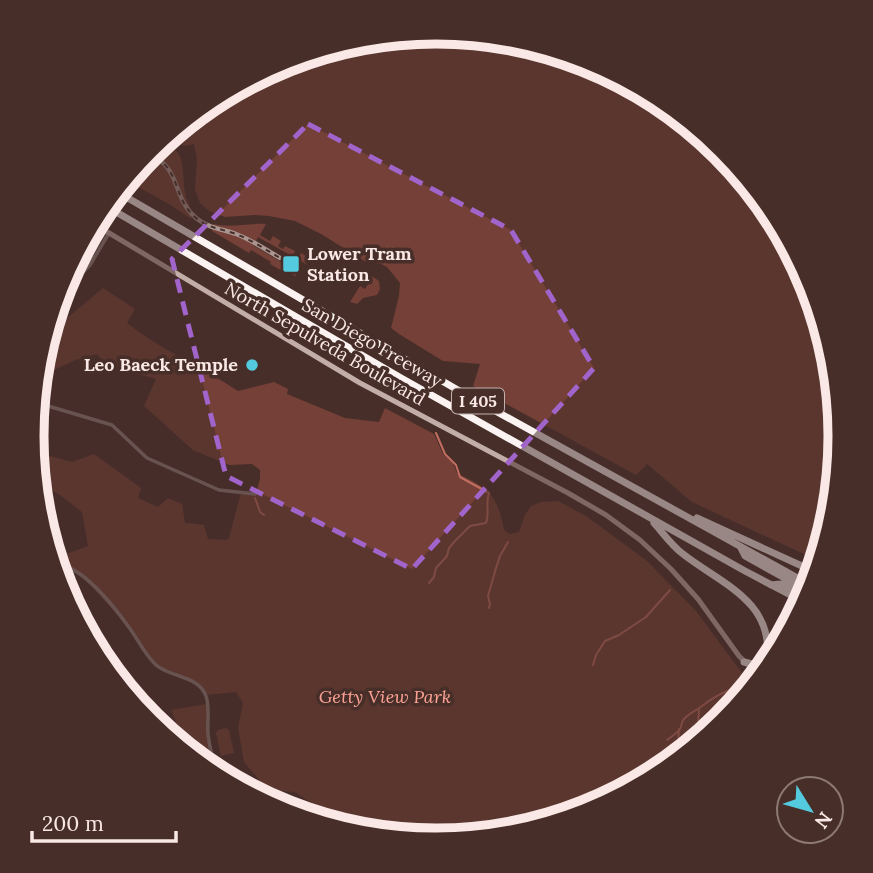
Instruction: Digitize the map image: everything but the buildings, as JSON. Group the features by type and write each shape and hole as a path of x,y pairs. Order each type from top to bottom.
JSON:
{"highway":[{"name":"San Diego Freeway","path":"125,197 338,322 801,580"},
{"name":"San Diego Freeway","path":"115,211 424,392 795,597"},
{"path":"653,498 806,568"},
{"path":"648,516 681,552 751,604 766,632 766,650"},
{"path":"740,548 745,556 799,586"},
{"path":"771,585 781,584 797,592"},
{"path":"744,662 757,663"}],"main road":[{"name":"North Sepulveda Boulevard","path":"103,229 367,386 606,515 640,540 671,569 698,599 752,670"}],"street":[{"path":"78,277 90,264 108,233"},
{"path":"46,404 112,425 147,458 219,490 255,495"},
{"path":"66,567 81,575 102,595 155,664 200,687 207,704 208,735 213,759"}],"highlighted area":[{"path":"308,124 511,230 594,368 412,569 226,476 172,259"}],"green space":[{"path":"411,45 488,47 538,57 610,84 655,110 695,141 748,197 777,240 808,310 822,360 829,436 826,488 811,553 804,554 692,502 647,464 636,475 473,386 480,364 443,361 391,328 400,283 387,267 366,262 295,221 255,215 225,217 209,211 200,203 195,189 197,159 194,144 184,146 178,141 197,125 263,84 335,57"},
{"path":"171,147 182,164 191,219 135,185"},
{"path":"213,224 266,224 260,235 270,241 273,236 281,241 278,246 295,251 293,255 298,258 301,253 309,258 306,264 258,237 254,246 298,272 295,276 212,231"},
{"path":"360,274 379,281 380,289 377,295 363,298 357,304 350,302 360,286 365,289 368,284 355,277"},
{"name":"Getty View Park","path":"103,288 135,309 127,323 238,391 274,382 288,389 287,394 345,418 379,422 385,408 434,434 443,454 453,463 457,473 484,488 494,500 504,530 510,534 519,532 531,506 541,502 558,501 586,516 647,561 696,611 747,677 695,732 633,777 563,808 513,822 436,829 385,826 327,813 295,792 268,790 244,762 238,728 243,703 236,692 205,695 200,687 155,664 129,627 81,575 66,567 63,556 88,546 82,512 47,487 45,455 72,462 94,454 141,488 138,498 158,507 168,498 182,504 185,523 204,525 208,539 229,538 241,493 256,494 260,470 252,464 229,465 193,450 144,406 156,379 128,371 121,372 105,364 97,354 49,372 61,324"},
{"path":"207,704 208,735 213,759 169,723 176,722 171,710"},
{"path":"226,728 229,730 234,753 221,756 216,733"}],"waterway":[{"path":"429,583 455,541 470,526 486,523 488,516 489,493 460,477 456,465 445,454 436,433"},
{"path":"255,498 260,512 264,515"},
{"path":"489,608 488,596 496,568 508,542"},
{"path":"593,665 605,641 646,617 670,590"},
{"path":"667,740 681,728 688,715 715,697 739,686"},
{"path":"698,729 699,710"},
{"path":"676,748 679,729"}],"railway":[{"path":"158,160 167,167 188,210 196,218 210,226 248,239 280,258"}],"place":[{"name":"Lower Tram Station","path":"291,264"},
{"name":"Leo Baeck Temple","path":"252,365"}]}
